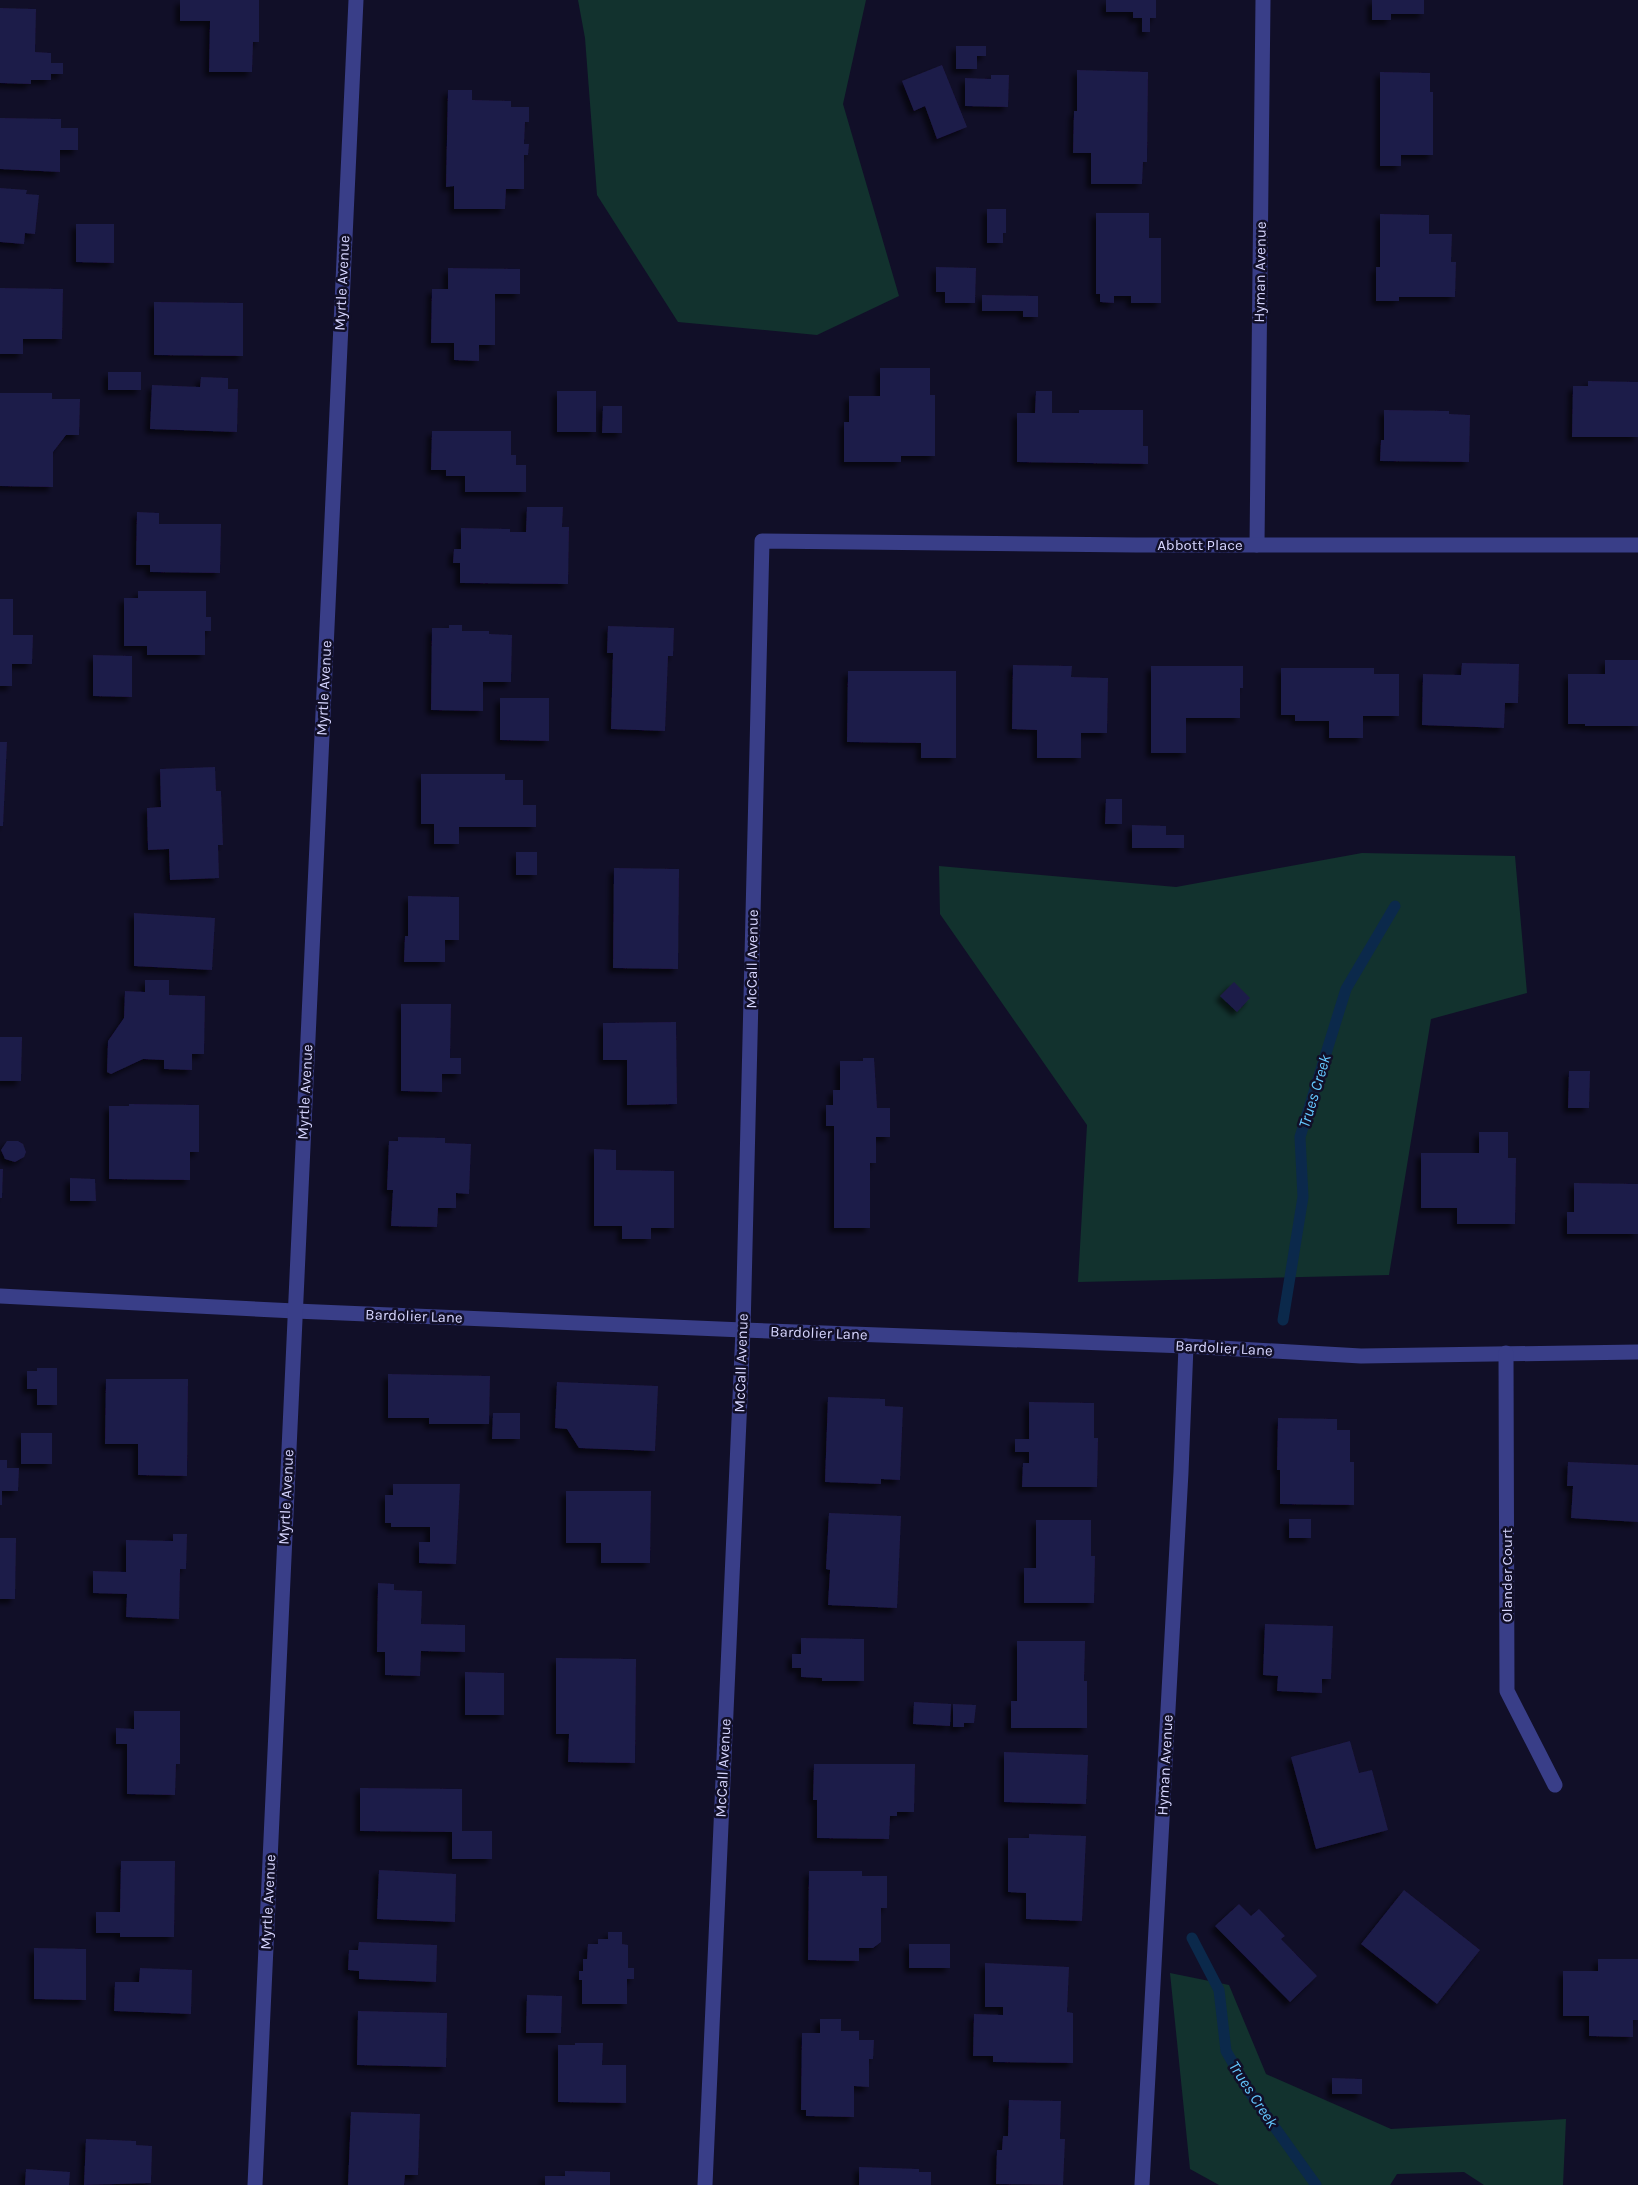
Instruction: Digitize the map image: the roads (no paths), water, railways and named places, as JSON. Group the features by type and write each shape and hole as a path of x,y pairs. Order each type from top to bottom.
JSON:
{"street":[{"name":"Myrtle Avenue","path":"255,2185 356,0"},
{"name":"Hyman Avenue","path":"1257,545 1263,0"},
{"name":"Abbott Place","path":"762,542 1638,545"},
{"name":"McCall Avenue","path":"704,2185 743,1330 762,542"},
{"name":"Bardolier Lane","path":"0,1296 743,1330 1186,1346 1361,1356 1638,1352"},
{"name":"Hyman Avenue","path":"1142,2185 1180,1492 1186,1346"},
{"name":"Olander Court","path":"1506,1353 1508,1691 1555,1785"}],"waterway":[{"name":"Trues Creek","path":"1283,1320 1303,1197 1300,1137 1346,989 1395,906"},
{"name":"Trues Creek","path":"1192,1938 1219,1990 1226,2051 1251,2094 1316,2185"}]}
